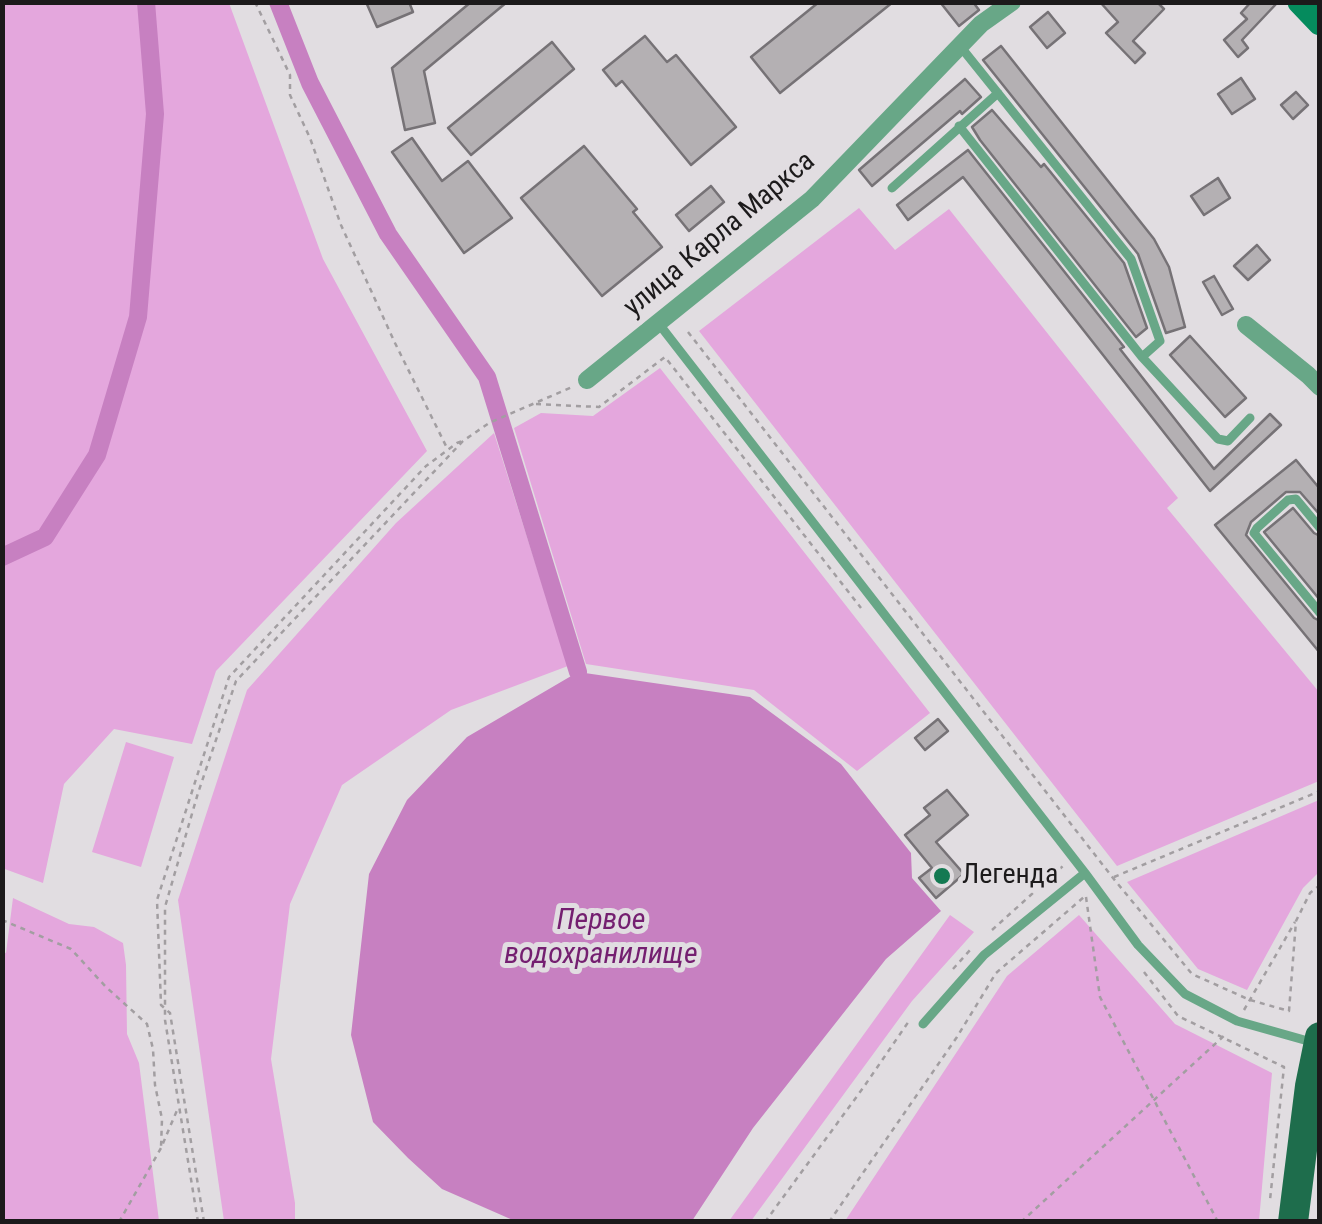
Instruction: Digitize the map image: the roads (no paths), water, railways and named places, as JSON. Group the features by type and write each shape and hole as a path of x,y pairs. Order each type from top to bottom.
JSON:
{"main road":[{"path":"1300,2 1320,24"},
{"path":"1291,1214 1318,1040"}],"street":[{"name":"улица Карла Маркса","path":"587,380 812,199 981,24 1012,2"},
{"path":"1246,325 1320,388"}],"lane":[{"path":"960,46 1131,259 1160,340 1142,357"},
{"path":"892,188 998,93"},
{"path":"959,126 1142,357 1218,439 1228,441 1250,418"},
{"path":"658,324 1138,945 1185,994 1236,1021 1318,1040"},
{"path":"1320,528 1296,498 1288,500 1254,533 1320,613"},
{"path":"923,1024 984,954 1085,873"}],"water":[{"name":"Первое водохранилище","path":"578,672 750,697 841,764 911,853 912,878 941,911 886,959 753,1128 692,1221 515,1221 442,1189 373,1122 351,1035 369,874 407,800 467,737"}],"waterway":[{"path":"2,557 45,537 97,455 138,317 155,114 146,2"},
{"path":"278,2 310,83 388,234 487,377 578,672"}],"place":[{"name":"Легенда","path":"942,876"}]}
